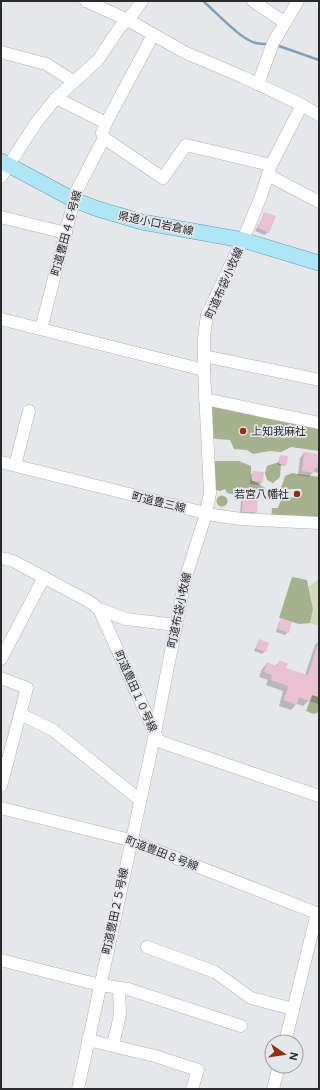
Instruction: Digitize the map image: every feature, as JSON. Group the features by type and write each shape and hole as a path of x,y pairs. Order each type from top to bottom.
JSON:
{"main road":[{"name":"県道小口岩倉線","path":"3,168 74,200 142,222 243,240 319,264"}],"street":[{"path":"86,1 128,20 198,59 258,84 302,105 319,115"},
{"path":"3,168 56,98 73,81 98,60 120,27 128,20 142,1"},
{"path":"253,1 284,22"},
{"path":"258,84 273,43 284,22 298,1"},
{"name":"町道豊田４６号線","path":"41,329 74,200 88,166 104,138 102,133 106,123 154,35"},
{"path":"1,52 46,64 73,81"},
{"path":"56,98 106,123"},
{"name":"町道布袋小牧線","path":"155,733 186,574 206,514 210,493 204,370 207,315 243,240 270,170 302,105"},
{"path":"104,138 163,178 186,145 270,170 319,202"},
{"path":"1,218 66,233"},
{"path":"1,319 204,370"},
{"path":"204,356 319,380"},
{"path":"205,399 319,422"},
{"path":"15,465 29,411"},
{"name":"町道豊三線","path":"1,462 206,514 241,519 319,523"},
{"path":"1,558 13,561 44,577 90,602 99,609 126,619 176,625"},
{"path":"1,659 44,577"},
{"name":"町道豊田１０号線","path":"99,609 155,733 161,742 319,796"},
{"path":"1,678 27,688 1,786"},
{"path":"20,714 53,730 140,800"},
{"name":"町道豊田２５号線","path":"78,1089 130,840 155,733"},
{"name":"町道豊田８号線","path":"1,808 130,840 318,914"},
{"path":"287,1034 318,914"},
{"path":"147,947 214,972 250,998 293,1009"},
{"path":"1,952 148,995 241,1026"},
{"path":"1,960 101,981"},
{"path":"113,1045 120,1015 120,988"},
{"path":"88,1040 113,1045 198,1070 192,1089"},
{"path":"273,1089 277,1074"}],"green space":[{"path":"205,399 319,423 319,451 291,447 281,452 270,451 253,454 247,450 234,449 230,440 206,438"},
{"path":"207,461 239,461 251,466 251,479 265,488 263,493 245,492 241,496 227,493 225,489 220,491 209,488"},
{"path":"279,462 281,464 280,477 273,483 267,480 265,473 267,466"},
{"path":"292,473 319,477 319,523 271,520 272,508 278,508 282,497 299,498 302,494 301,489 281,488 285,476"},
{"path":"222,495 226,497 228,501 226,505 222,507 218,505 216,501 218,497"},
{"path":"292,577 307,580 313,609 310,623 299,624 279,618"},
{"path":"319,579 319,626 310,623 313,609 309,586"},
{"path":"312,695 319,697 319,712 314,714 306,711"}],"building":[{"path":"264,212 276,216 269,233 258,228"},
{"path":"304,452 317,454 319,468 315,468 314,473 302,471"},
{"path":"280,455 288,456 287,465 279,464"},
{"path":"253,471 264,472 263,482 252,481"},
{"path":"243,497 258,498 257,512 242,512"},
{"path":"281,618 292,622 289,633 278,629"},
{"path":"259,639 269,643 266,652 256,648"},
{"path":"317,646 319,646 319,697 312,695 310,701 299,697 297,705 284,700 288,686 271,680 272,675 264,672 267,662 277,666 279,660 288,663 286,668 308,675"}],"waterway":[{"path":"203,1 243,37 256,43 269,44"},
{"path":"276,45 319,60"}],"place":[{"name":"上知我麻社","path":"243,431"},
{"name":"若宮八幡社","path":"297,494"}]}
